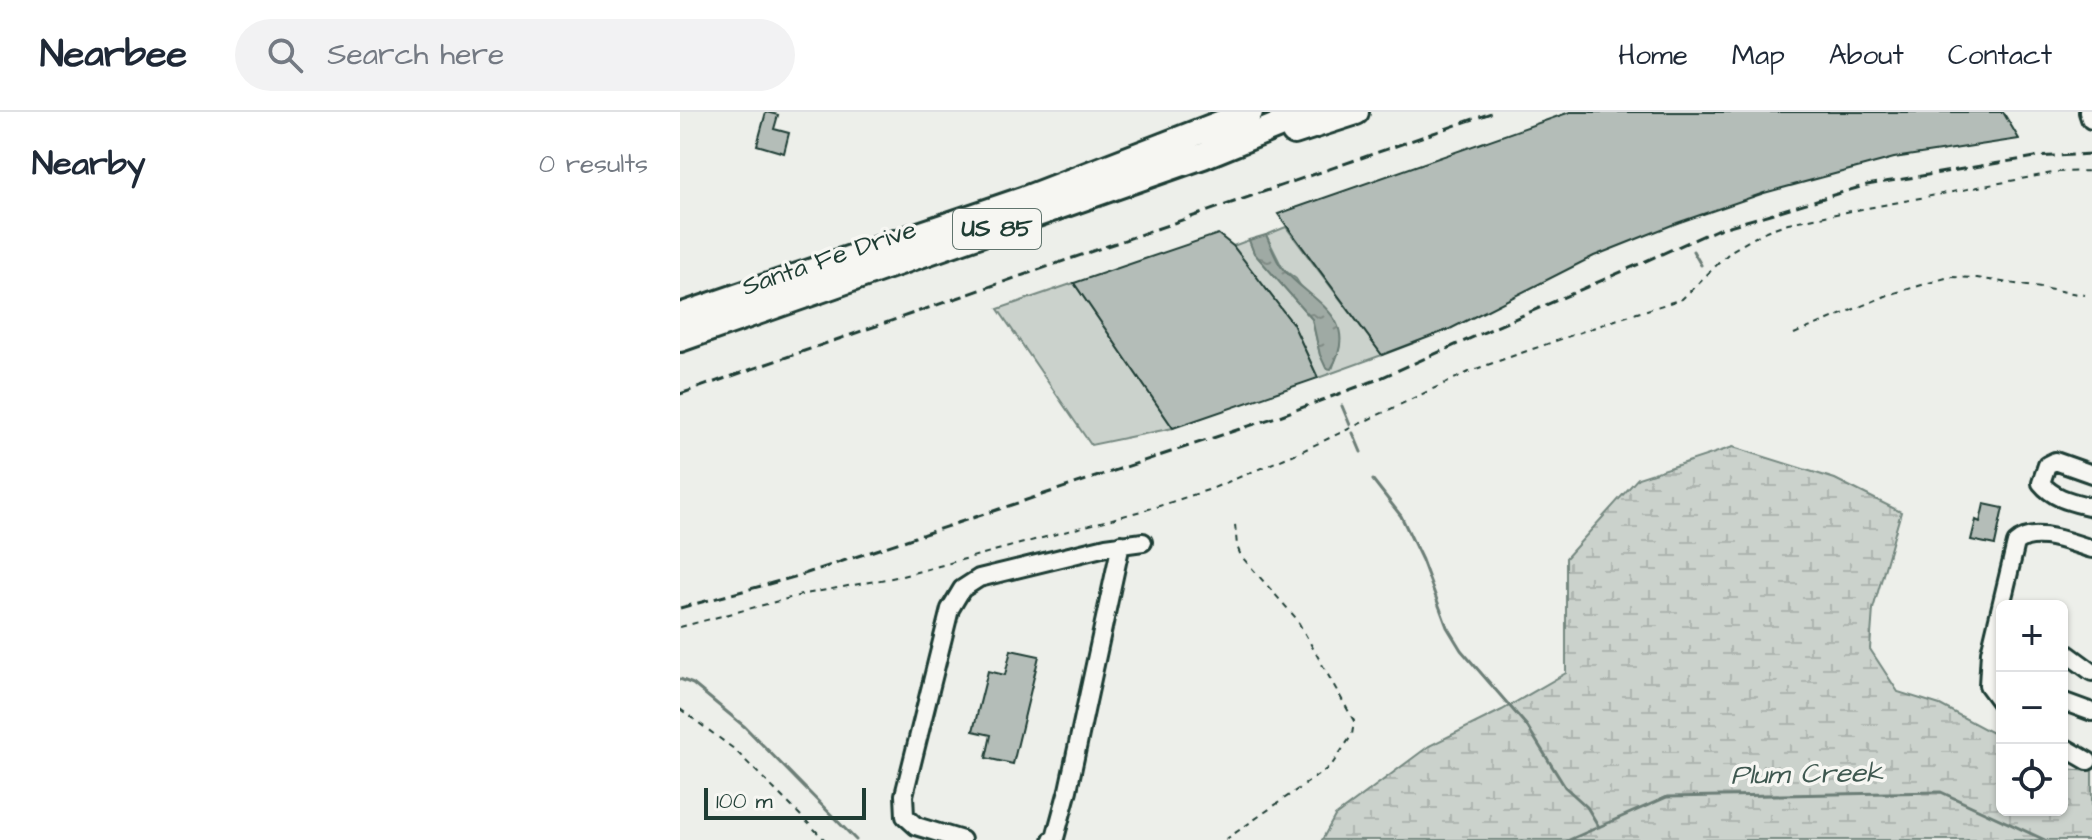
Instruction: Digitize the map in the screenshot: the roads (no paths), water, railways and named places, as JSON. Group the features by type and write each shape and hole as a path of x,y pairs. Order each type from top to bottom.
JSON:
{"highway":[{"path":"1025,199 1219,112"},
{"name":"Santa Fe Drive","path":"680,316 1025,199 1250,112"},
{"name":"Santa Fe Drive","path":"680,339 1150,175 1311,112"},
{"path":"1150,175 1356,112"}],"main road":[{"path":"2090,112 2092,118"}],"street":[{"path":"2092,474 2055,461 2047,465 2041,483 2064,501 2092,507"},
{"path":"1996,696 1988,685 1990,652 2016,543 2022,537 2031,535 2092,549"},
{"path":"962,840 916,826 905,816 904,795 950,609 962,589 979,578 1121,544 1143,542"},
{"path":"1052,840 1068,790 1121,544"},
{"path":"2068,654 2092,672"},
{"path":"2068,703 2092,712"},
{"path":"2068,749 2088,761"}],"water":[{"path":"1266,235 1283,269 1337,323 1339,351 1331,369 1326,368 1320,355 1312,319 1254,253 1249,240"}],"waterway":[{"path":"1693,251 1701,265"},
{"path":"1342,406 1350,425"},
{"path":"1353,433 1361,452"},
{"path":"1373,480 1401,516 1422,560 1447,627 1461,650 1527,726 1565,787 1587,807 1599,827"},
{"path":"680,679 693,684 745,727 856,840"},
{"name":"Plum Creek","path":"1569,840 1667,797 1941,792 2045,840"}],"railway":[{"path":"680,394 1494,112"},
{"path":"680,608 798,576 1282,415 1376,380 1716,230 1867,185 2035,157 2092,154"}]}
